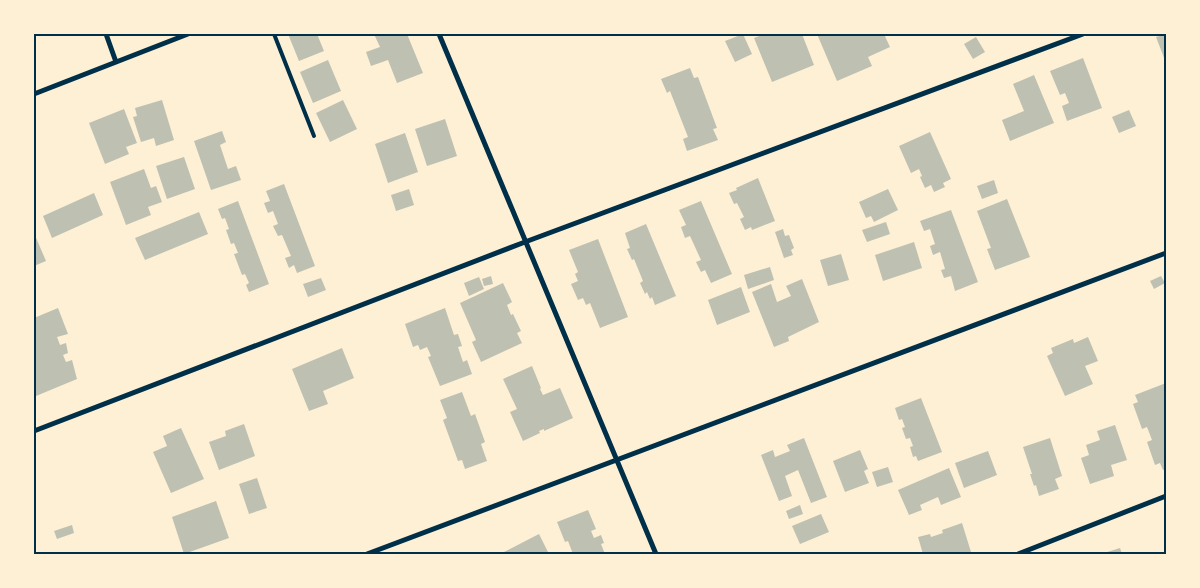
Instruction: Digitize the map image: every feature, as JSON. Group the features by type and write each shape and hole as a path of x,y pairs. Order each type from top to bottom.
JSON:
{"street":[{"path":"106,34 116,62"},
{"path":"34,94 188,34"},
{"path":"438,34 656,554"},
{"path":"34,431 525,242 1083,34"},
{"path":"367,554 1166,253"},
{"path":"1018,554 1166,496"}],"lane":[{"path":"274,34 314,136"}],"building":[{"path":"288,34 317,34 324,51 299,61"},
{"path":"374,34 407,34 423,73 397,83 388,60 371,66 366,52 380,47"},
{"path":"743,34 752,54 735,62 725,41"},
{"path":"765,34 802,34 814,65 772,82 754,38"},
{"path":"817,34 884,34 890,47 868,57 872,66 837,81"},
{"path":"1166,34 1166,63 1156,37"},
{"path":"976,37 985,52 973,59 964,44"},
{"path":"1083,58 1102,108 1067,121 1062,106 1069,103 1065,93 1060,95 1050,71"},
{"path":"328,60 341,91 313,103 300,72"},
{"path":"690,68 694,78 698,77 717,128 713,129 718,140 687,151 683,139 688,137 670,91 667,93 661,79"},
{"path":"1034,75 1054,123 1010,141 1002,120 1024,111 1013,84"},
{"path":"162,100 174,140 156,146 154,138 141,142 133,117 137,116 135,108"},
{"path":"343,100 357,129 330,142 316,113"},
{"path":"124,109 137,143 126,147 129,154 105,164 89,123"},
{"path":"1129,110 1136,126 1119,133 1112,117"},
{"path":"445,119 457,156 427,166 415,129"},
{"path":"222,131 226,142 220,145 228,169 236,166 241,180 211,190 194,141"},
{"path":"930,132 951,179 943,183 945,187 934,192 931,185 925,188 919,169 911,173 899,146"},
{"path":"405,133 418,172 388,183 375,144"},
{"path":"184,157 195,189 167,199 156,166"},
{"path":"144,169 151,188 156,186 162,202 148,207 151,215 126,225 110,182"},
{"path":"758,178 775,221 752,230 751,227 745,230 740,219 744,217 737,203 734,204 729,193"},
{"path":"994,180 998,193 982,199 977,186"},
{"path":"284,184 315,266 297,273 294,265 289,268 285,258 291,256 282,235 278,236 273,226 278,224 273,211 268,213 264,203 270,201 266,191"},
{"path":"409,189 414,205 396,211 391,195"},
{"path":"888,189 898,210 874,222 871,216 866,218 859,202"},
{"path":"94,193 103,215 52,238 43,216"},
{"path":"1007,199 1030,257 995,270 987,249 991,248 977,211"},
{"path":"238,201 269,284 249,292 246,285 249,283 245,274 242,275 234,254 238,253 234,243 231,244 226,230 229,229 225,218 222,219 218,209"},
{"path":"701,201 732,274 711,283 705,270 701,272 696,262 701,260 690,236 685,238 681,227 686,225 679,210"},
{"path":"951,210 978,282 955,291 951,276 944,278 941,270 945,269 940,252 933,255 930,246 935,244 930,229 924,231 920,221"},
{"path":"199,212 208,234 145,260 135,238"},
{"path":"886,222 890,234 867,242 862,230"},
{"path":"646,224 676,296 655,305 652,297 650,299 647,292 645,294 640,283 643,281 634,259 632,260 627,249 630,248 625,233"},
{"path":"783,229 785,236 789,235 794,248 791,250 793,255 784,258 775,232"},
{"path":"34,233 46,261 34,266"},
{"path":"598,239 628,317 600,328 590,303 586,305 583,298 578,300 571,284 578,281 575,274 578,272 569,250"},
{"path":"914,242 922,268 883,281 875,255"},
{"path":"841,254 849,280 828,286 820,260"},
{"path":"770,267 774,280 748,289 744,275"},
{"path":"491,276 493,284 484,286 482,279"},
{"path":"1161,276 1165,283 1154,289 1150,281"},
{"path":"479,277 484,289 469,296 464,283"},
{"path":"321,278 326,290 308,297 303,284"},
{"path":"802,279 819,322 788,337 789,341 774,347 752,292 771,284 777,302 791,296 786,286"},
{"path":"503,283 512,302 507,305 521,331 517,333 522,343 481,362 472,342 476,340 460,303"},
{"path":"741,287 750,312 717,325 708,300"},
{"path":"58,308 68,334 57,337 60,345 66,343 68,353 63,355 66,362 72,360 77,379 36,396 34,389 34,318"},
{"path":"445,308 454,335 458,334 462,346 458,347 463,362 467,360 472,374 440,386 428,357 431,356 427,347 420,350 418,345 413,347 405,324"},
{"path":"1088,337 1098,361 1085,366 1093,384 1065,396 1047,356 1053,353 1051,348 1073,339 1074,343"},
{"path":"342,348 354,378 323,391 328,404 309,411 292,369"},
{"path":"532,366 543,395 560,388 573,418 544,431 544,429 539,431 540,433 523,441 510,412 517,409 503,379"},
{"path":"1166,383 1166,469 1163,470 1160,463 1155,465 1147,442 1152,440 1147,427 1142,429 1133,404 1138,402 1135,395"},
{"path":"462,392 471,416 475,414 485,442 481,444 487,461 465,469 462,460 458,461 443,420 447,418 440,400"},
{"path":"921,398 942,452 918,461 916,456 913,457 910,447 913,446 910,438 906,439 902,428 905,427 902,419 899,420 895,408"},
{"path":"244,424 255,456 219,470 209,442 226,436 225,431"},
{"path":"1115,425 1127,460 1111,465 1114,476 1090,484 1081,458 1089,455 1086,445 1100,440 1097,431"},
{"path":"181,428 204,479 171,493 153,452 167,446 163,436"},
{"path":"804,438 827,497 811,503 798,470 785,476 792,496 779,501 761,455 773,450 775,457 790,451 787,445"},
{"path":"1050,438 1062,476 1055,479 1059,489 1039,496 1030,474 1032,474 1023,447"},
{"path":"860,450 868,469 864,471 869,483 845,492 833,461"},
{"path":"988,451 997,475 964,488 955,463"},
{"path":"888,467 893,482 877,487 872,472"},
{"path":"949,468 961,497 941,505 938,497 920,505 922,510 909,515 898,490"},
{"path":"257,478 267,508 249,514 239,484"},
{"path":"216,501 229,538 184,554 172,517"},
{"path":"800,505 803,514 789,519 786,511"},
{"path":"588,510 596,529 591,531 594,538 601,535 604,543 601,544 605,554 573,554 568,541 565,542 557,522"},
{"path":"821,514 829,532 800,544 792,526"},
{"path":"962,523 971,552 961,554 923,554 918,537 930,534 931,537 943,533 942,530"},
{"path":"72,525 74,533 57,539 54,531"},
{"path":"539,534 549,554 502,553"},
{"path":"1120,548 1122,554 1101,554"}]}
